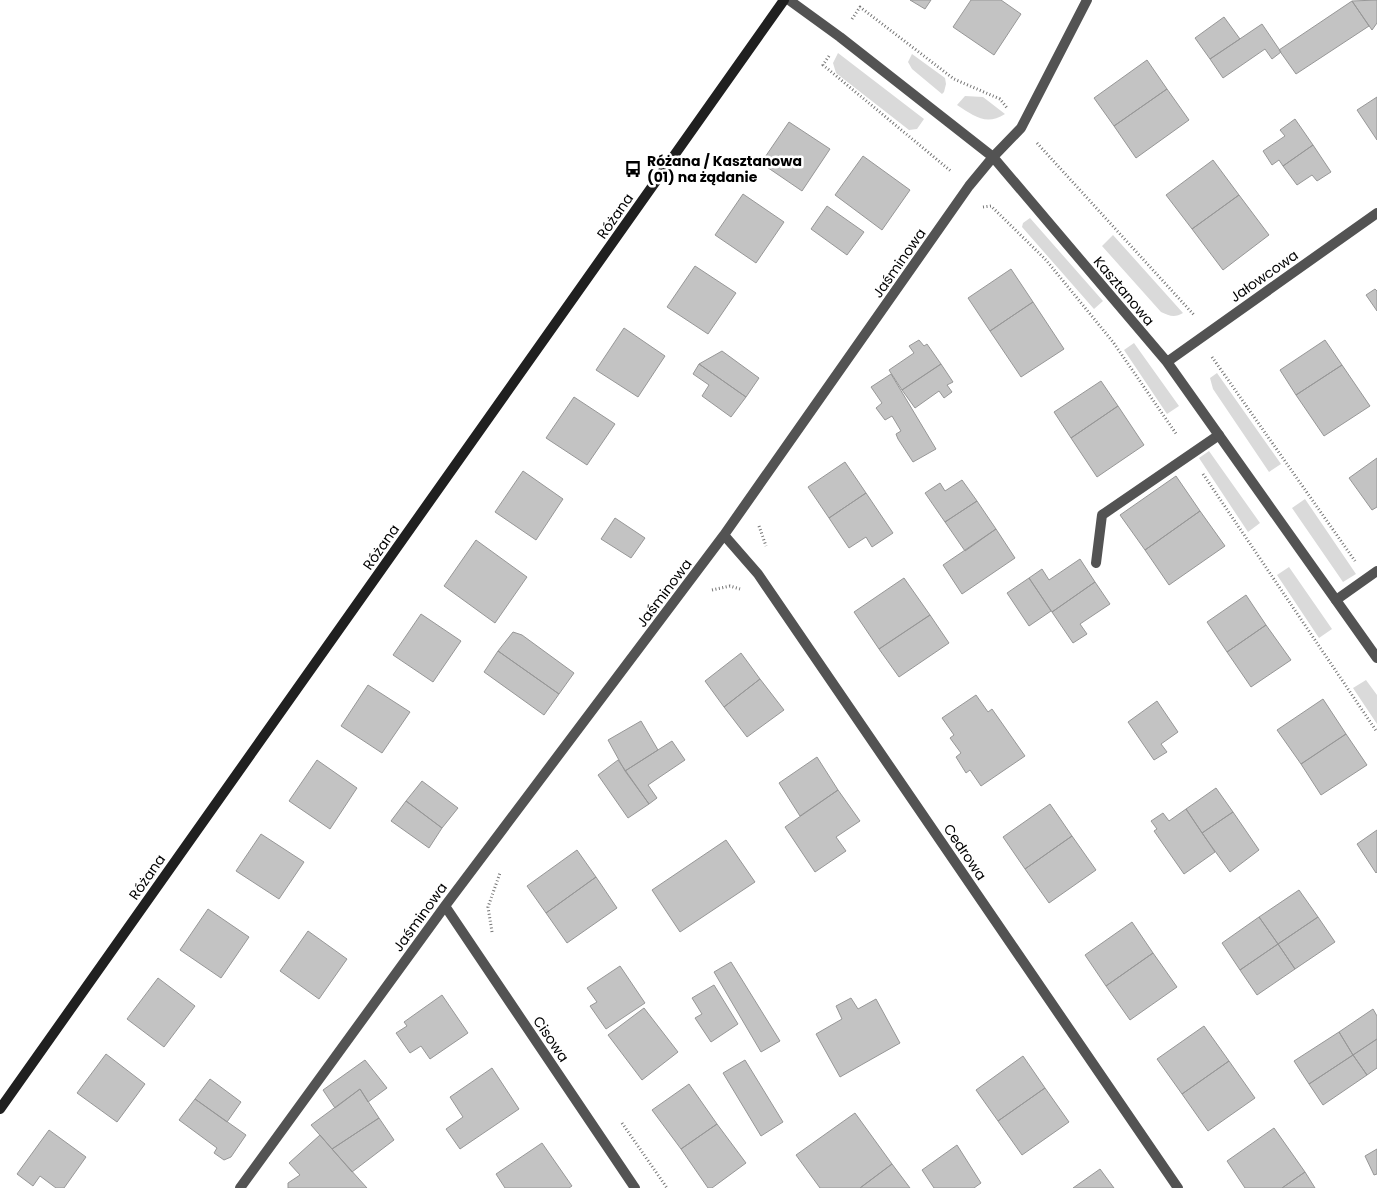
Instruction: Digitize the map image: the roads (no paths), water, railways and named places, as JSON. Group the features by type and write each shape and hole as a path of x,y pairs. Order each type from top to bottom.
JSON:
{"street":[{"name":"Różana","path":"0,1109 784,0"},
{"name":"Kasztanowa","path":"789,0 840,37 993,157 1167,362 1377,658"},
{"name":"Jaśminowa","path":"240,1188 445,906 724,535 970,186 993,157 1021,128 1087,0"},
{"name":"Jałowcowa","path":"1167,362 1377,213"},
{"path":"1096,563 1102,515 1218,435"},
{"name":"Cedrowa","path":"724,535 758,574 1178,1188"},
{"path":"1336,600 1377,571"},
{"name":"Cisowa","path":"445,906 635,1188"}],"place":[{"name":"Różana / Kasztanowa (01) na żądanie","path":"633,169"}]}
